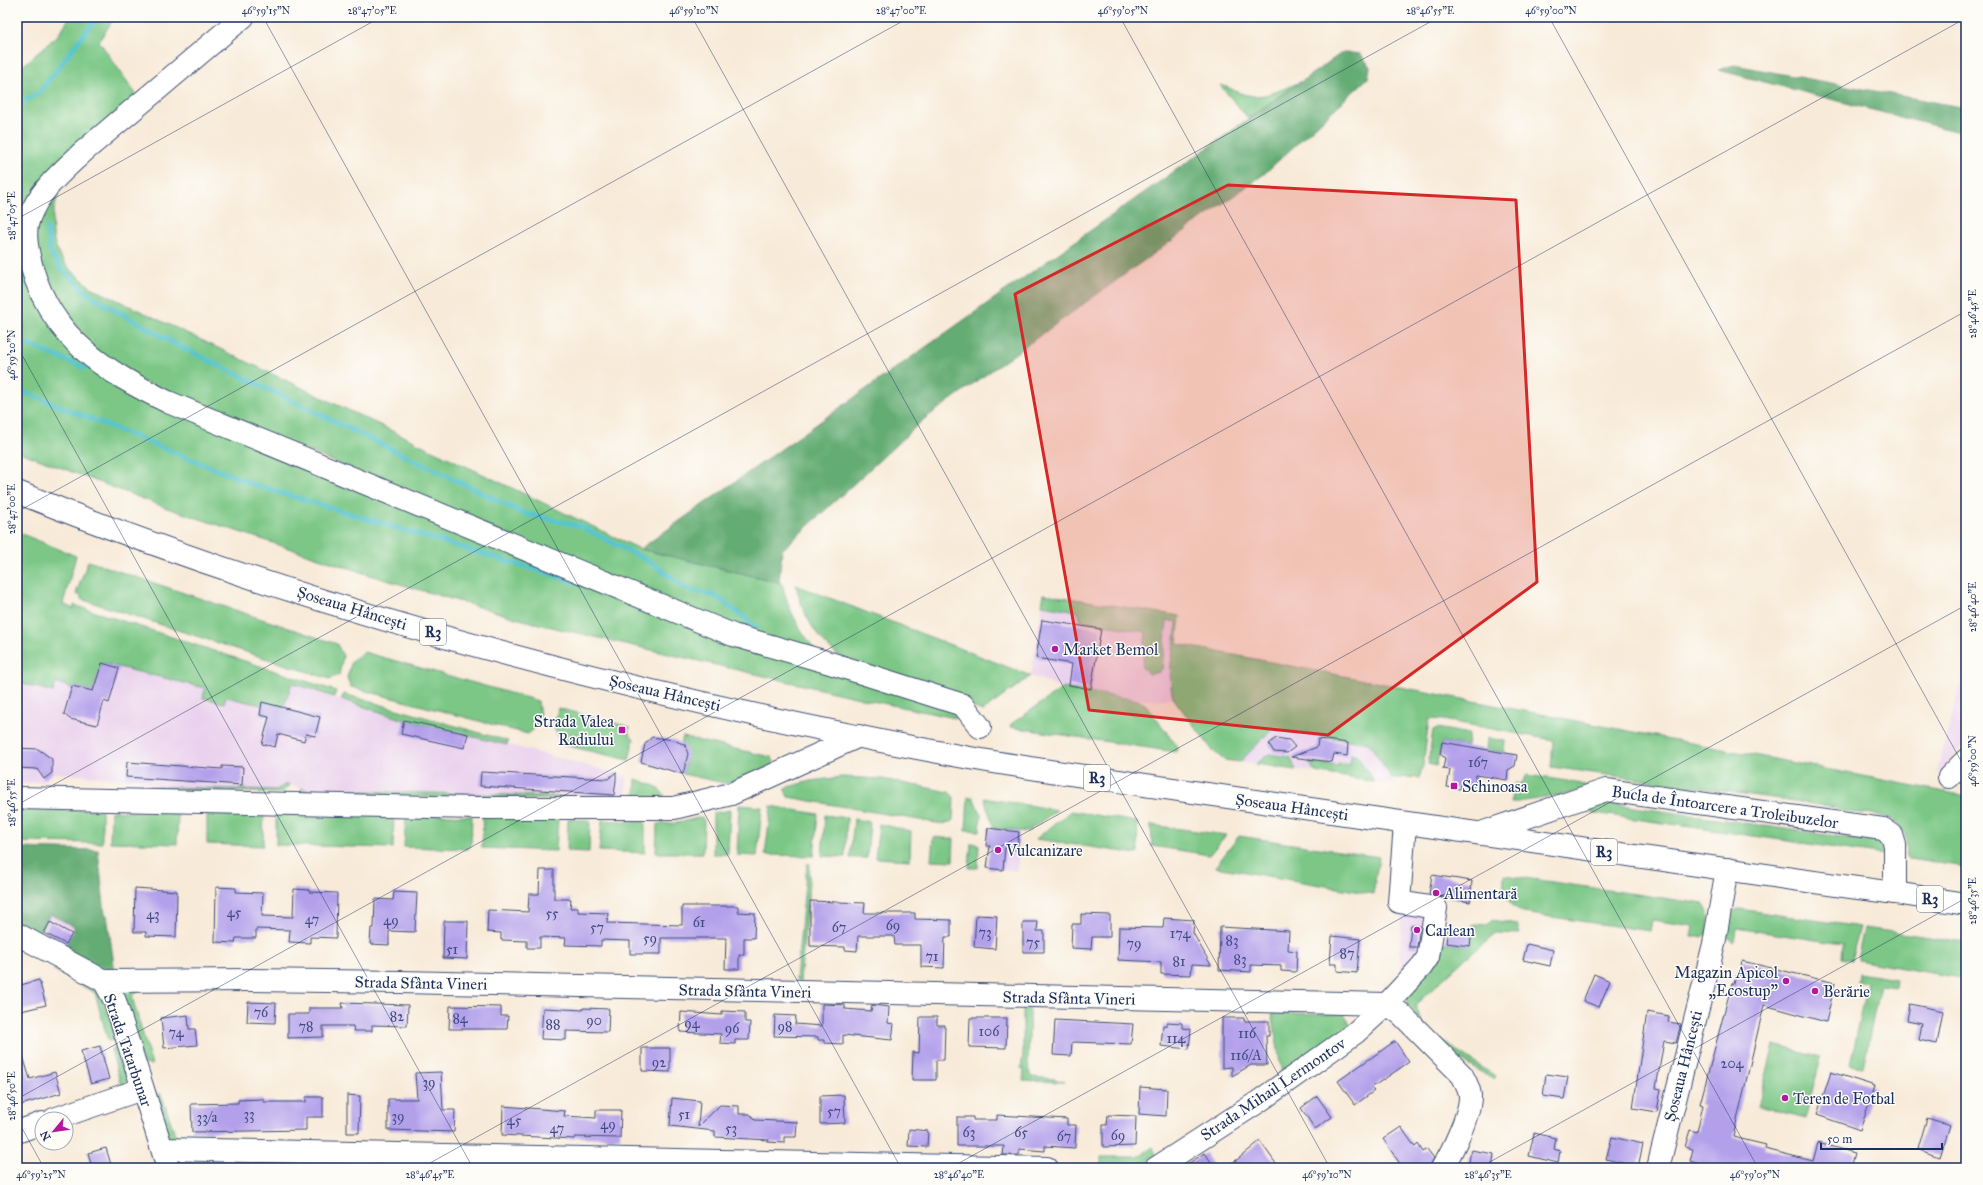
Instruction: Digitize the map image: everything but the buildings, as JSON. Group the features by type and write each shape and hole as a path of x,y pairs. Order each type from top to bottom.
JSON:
{"main road":[{"path":"243,17 84,151 61,172 37,200 28,220 26,249 38,287 51,313 71,339 113,373 168,402 733,635 830,663 963,705 980,727"},
{"name":"Șoseaua Hâncești","path":"17,492 100,526 205,562 362,612 620,683 859,736 1010,765 1405,824 1966,904"},
{"path":"17,798 477,808 674,808 731,794 859,736"},
{"path":"1949,777 1966,760"},
{"name":"Bucla de Întoarcere a Troleibuzelor","path":"1481,834 1606,790 1883,829 1892,835 1895,845 1895,893"},
{"name":"Strada Mihail Lermontov","path":"1156,1168 1258,1102 1355,1033 1387,1004 1422,966 1428,957 1436,908 1399,902 1405,824"},
{"name":"Șoseaua Hâncești","path":"1658,1168 1714,944 1727,869"},
{"name":"Strada Tatarbunar","path":"17,934 104,981 115,1001 165,1159"},
{"name":"Strada Sfânta Vineri","path":"104,981 251,980 400,982 1387,1004"},
{"path":"1387,1004 1401,1014 1462,1074 1467,1083 1470,1096 1466,1117 1449,1156 1442,1168"},
{"path":"74,1112 142,1089"},
{"path":"17,1132 34,1126"},
{"path":"165,1159 1048,1168"}],"highlighted area":[{"path":"1228,185 1516,200 1537,582 1328,735 1089,710 1015,294"}],"shaded area":[{"path":"17,586 289,695 292,683 404,720 468,734 627,776 626,798 307,790 288,784 276,790 131,786 126,779 54,773 42,782 17,784"},
{"path":"1044,594 1180,616 1174,699 1137,700 1063,688 1031,676"},
{"path":"1966,663 1966,742 1936,775 1962,678"},
{"path":"1271,729 1369,743 1396,785 1374,782 1357,756 1351,754 1350,765 1339,763 1339,766 1310,762 1315,772 1296,770 1294,763 1265,756 1256,764 1240,762"},
{"path":"990,846 1019,850 1017,871 987,868"},
{"path":"1401,911 1427,913 1422,956 1400,978"},
{"path":"50,914 75,927 66,944 41,931"}],"green space":[{"path":"70,17 115,17 99,41 138,97 52,173 23,258 113,381 960,715 955,718 872,701 530,622 376,577 167,508 17,451 17,71 58,35"},
{"path":"1343,52 1361,54 1370,67 1368,78 1264,174 923,420 782,550 779,582 640,549"},
{"path":"1734,65 1966,108 1966,134 1718,70"},
{"path":"1300,82 1248,118 1220,85 1246,95 1260,96 1273,93"},
{"path":"64,178 56,201 53,236 61,258 69,268 92,288 640,549 782,583 788,603 796,621 819,655 740,633 130,376 84,342 48,289 32,232 47,199"},
{"path":"17,532 76,556 63,604 74,609 74,605 336,691 334,697 292,683 284,707 262,702 261,705 226,697 224,703 203,698 205,688 102,663 93,691 72,686 71,688 56,682 53,692 17,682"},
{"path":"88,561 337,644 343,656 339,675 330,679 81,599 81,596 76,594"},
{"path":"796,585 1031,676 983,711 845,660 835,653 819,637 813,628 807,618"},
{"path":"1044,594 1180,616 1177,644 1966,796 1966,867 1909,859 1907,857 1905,835 1900,827 1894,822 1878,815 1841,812 1836,808 1801,802 1551,767 1553,740 1443,720 1429,720 1423,766 1419,778 1406,777 1392,779 1369,743 1272,729 1240,762 1224,760 1213,751 1174,699 1171,690 1170,671 1177,622 1167,620 1162,669 1159,672 1150,674 1142,668 1146,632 1082,621 1077,611 1042,605"},
{"path":"364,652 538,701 541,723 528,734 351,687 347,678 352,660"},
{"path":"1063,688 1137,700 1145,704 1178,747 1178,750 1175,752 1010,727 1011,724"},
{"path":"344,694 508,741 507,745 404,720 341,699"},
{"path":"558,708 630,727 628,732 634,739 629,760 563,745 554,728"},
{"path":"1437,728 1469,734 1467,746 1442,742 1436,766 1428,764 1433,730"},
{"path":"683,737 771,757 774,761 773,765 728,784 683,774 688,754 681,743"},
{"path":"1487,738 1505,741 1504,752 1486,750"},
{"path":"1269,754 1290,757 1296,770 1256,764"},
{"path":"1351,754 1357,756 1374,782 1315,772 1309,762 1338,766 1339,763 1350,765"},
{"path":"1527,775 1567,781 1593,787 1564,795 1510,802 1515,783 1521,784"},
{"path":"842,777 882,779 949,792 954,797 953,821 942,824 788,797 784,788 810,781"},
{"path":"636,779 655,786 664,794 664,800 635,799"},
{"path":"287,784 290,785 282,793 133,788 131,786 276,790"},
{"path":"301,788 307,790 626,798 626,801 308,795 303,792"},
{"path":"968,797 973,797 981,815 980,831 966,830"},
{"path":"984,798 1057,810 1027,832 994,828"},
{"path":"1600,802 1882,843 1885,846 1885,855 1573,810"},
{"path":"739,805 762,807 757,856 737,855"},
{"path":"771,806 818,814 814,856 765,855"},
{"path":"17,810 102,810 102,843 17,842"},
{"path":"730,810 728,854 713,854 713,813"},
{"path":"111,811 178,813 177,844 110,842"},
{"path":"207,811 264,812 263,846 207,844"},
{"path":"276,811 394,814 393,848 276,845"},
{"path":"1071,811 1137,822 1138,854 1036,839"},
{"path":"406,813 472,816 471,846 468,849 404,847"},
{"path":"825,815 847,818 845,857 822,856"},
{"path":"483,816 558,819 556,851 482,848"},
{"path":"702,817 704,821 703,853 656,853 657,824 677,823"},
{"path":"568,819 590,820 589,852 567,851"},
{"path":"854,819 870,822 867,858 850,858"},
{"path":"602,820 645,822 645,853 599,851"},
{"path":"879,824 911,831 910,860 875,858"},
{"path":"1151,825 1226,835 1209,855 1152,846"},
{"path":"1239,836 1379,857 1373,894 1215,867"},
{"path":"933,837 954,839 953,861 931,860"},
{"path":"971,843 979,844 978,868 969,868"},
{"path":"17,848 98,850 105,915 107,915 115,972 107,971 63,950 75,927 50,914 37,937 17,925"},
{"path":"807,864 810,864 800,982 796,980"},
{"path":"1504,875 1704,904 1709,915 1707,934 1702,937 1691,937 1693,926 1652,920 1650,931 1523,913 1512,905 1506,897"},
{"path":"1739,909 1860,927 1851,960 1842,958 1843,944 1736,928 1734,942 1724,934 1725,925 1731,912"},
{"path":"1492,920 1517,924 1520,934 1497,933 1467,957 1415,1005 1422,1022 1433,1035 1495,1076 1493,1079 1447,1052 1406,1004 1409,993 1439,942 1470,946 1473,924 1487,925"},
{"path":"1864,928 1966,942 1966,979 1857,960"},
{"path":"57,963 92,984 106,1006 117,1039 108,1041 95,993 54,970"},
{"path":"1859,973 1896,979 1895,987 1880,985 1863,1067 1850,1065 1868,983 1858,981"},
{"path":"132,989 139,990 132,997 152,1065 143,1064 122,999 124,992"},
{"path":"1023,1009 1030,1009 1028,1064 1031,1077 1055,1079 1064,1082 1023,1081 1024,1069 1021,1069 1023,1055"},
{"path":"1272,1013 1345,1014 1351,1027 1282,1075"},
{"path":"1774,1045 1821,1058 1805,1119 1758,1107"},
{"path":"120,1046 128,1076 125,1085 121,1086 111,1049"},
{"path":"153,1094 161,1094 177,1140 176,1143 167,1136"},
{"path":"1153,1147 1157,1157 1136,1165 1101,1165 1101,1157 1137,1157"}],"waterway":[{"path":"17,104 39,93 97,17"},
{"path":"47,228 50,251 60,267 88,294 175,344 523,513 580,526 652,563 686,589 716,596 756,627"},
{"path":"17,340 85,368"},
{"path":"17,389 255,485 583,584"}],"place":[{"name":"Market Bemol","path":"1055,649"},
{"name":"Strada Valea Radiului","path":"622,730"},
{"name":"Schinoasa","path":"1454,786"},
{"name":"Vulcanizare","path":"998,850"},
{"name":"Alimentară","path":"1436,893"},
{"name":"Carlean","path":"1417,930"},
{"name":"Magazin Apicol „Ecostup”","path":"1786,981"},
{"name":"Berărie","path":"1815,991"},
{"name":"Teren de Fotbal","path":"1785,1098"}]}
